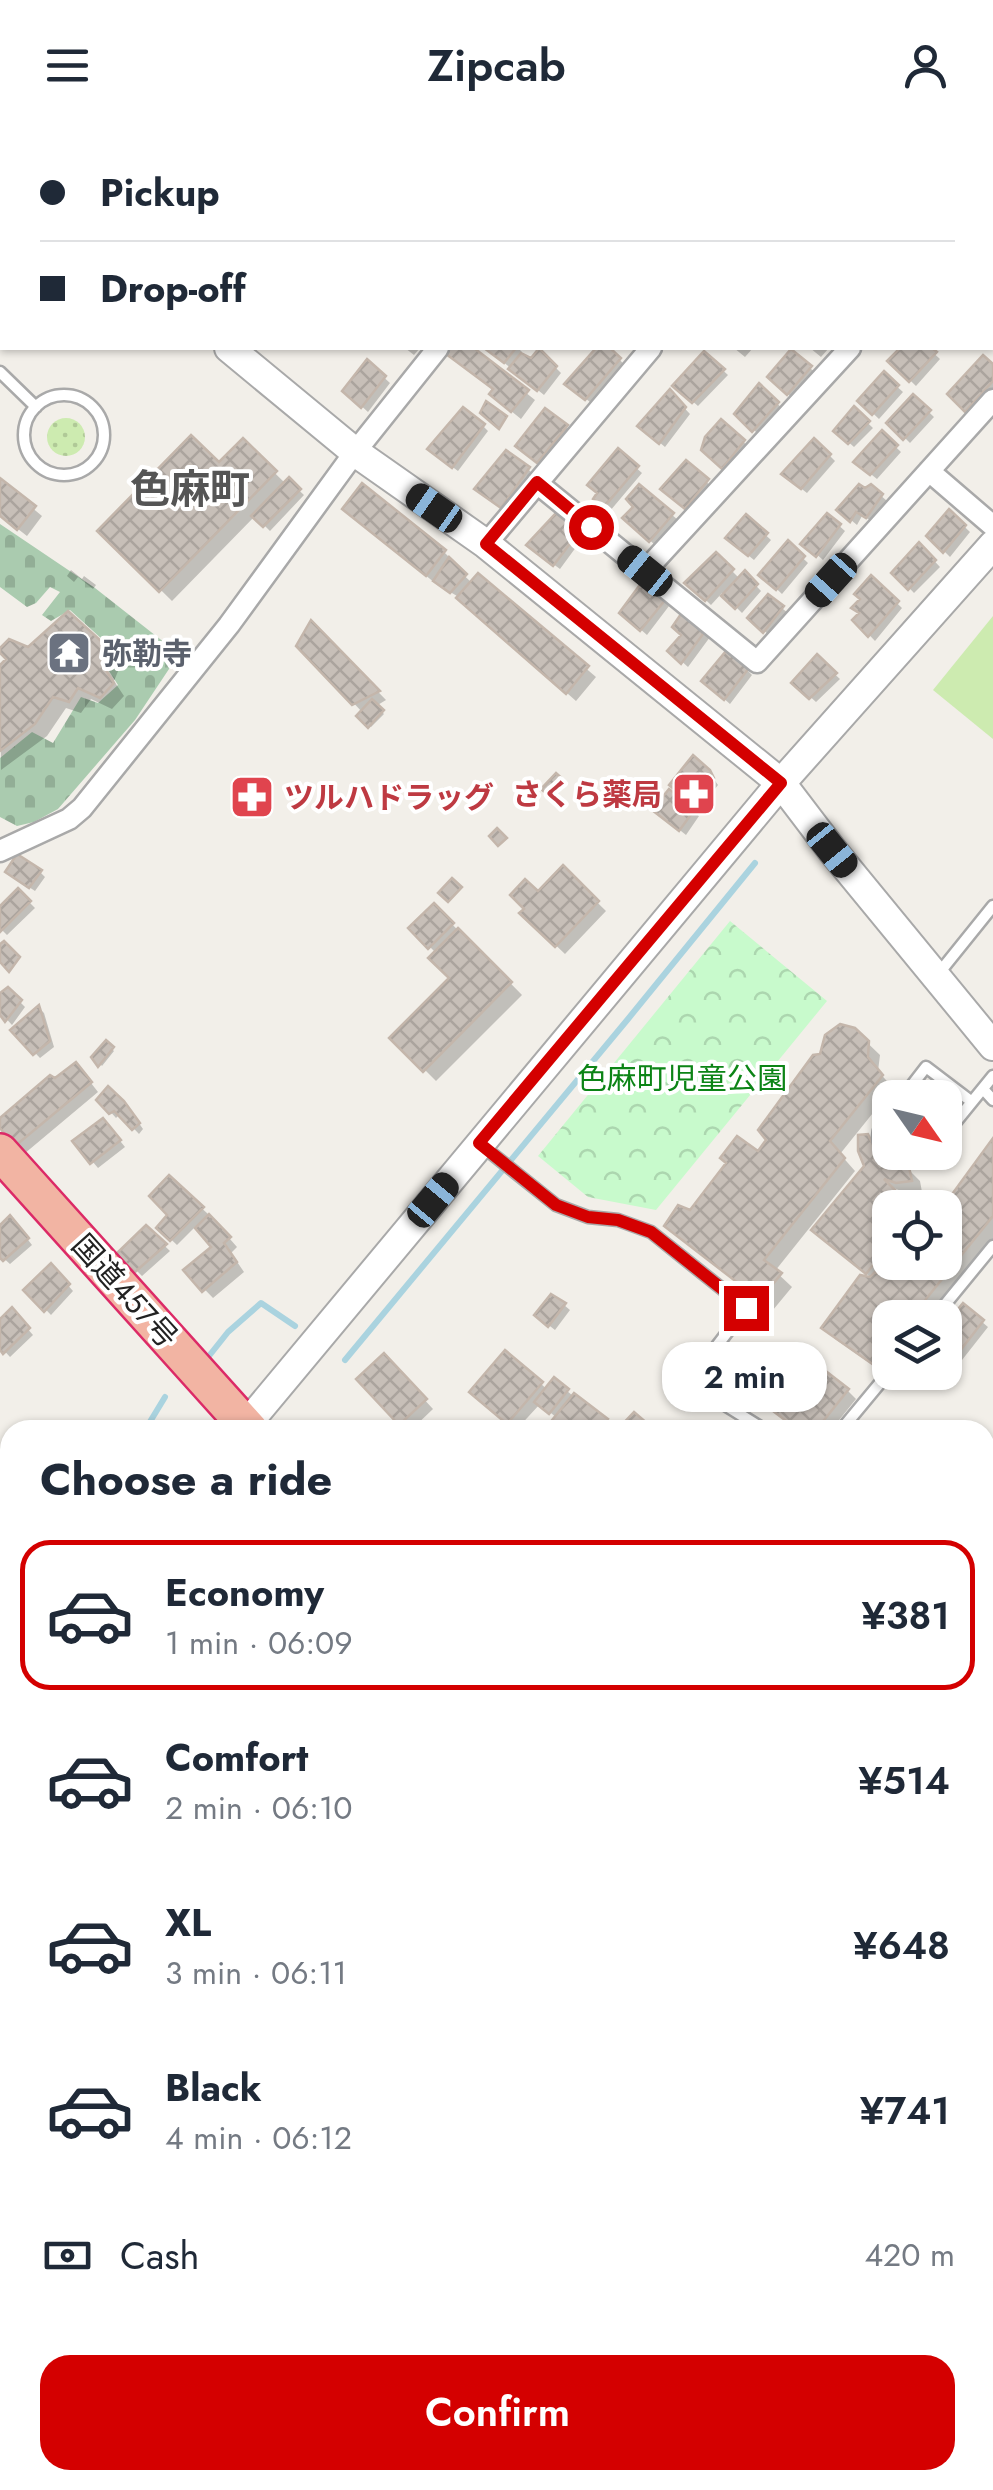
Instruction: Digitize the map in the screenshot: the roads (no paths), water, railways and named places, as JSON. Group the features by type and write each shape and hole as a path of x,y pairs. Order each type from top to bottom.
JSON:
{"highway":[{"name":"国道457号","path":"0,1152 241,1420"}],"street":[{"path":"232,350 354,452 486,544 781,783 993,1046"},
{"path":"0,851 82,808 228,625 354,452 436,350"},
{"path":"645,571 848,350"},
{"path":"486,544 641,351"},
{"path":"537,482 757,662 993,400"},
{"path":"929,471 993,526"},
{"path":"255,1420 488,1150 781,783 993,545"}],"lane":[{"path":"0,372 36,407"},
{"path":"58,395 82,398 92,406 100,416 105,440 92,464 67,476 53,474 31,458 24,432 36,407 58,395"},
{"path":"935,978 993,906"},
{"path":"916,1080 926,1068 942,1080"},
{"path":"962,1114 993,1076"},
{"path":"983,1089 993,1100"},
{"path":"962,1095 972,1102"},
{"path":"488,1150 556,1205 651,1232 746,1308 696,1373 696,1387 748,1420"},
{"path":"949,1300 993,1246"},
{"path":"849,1420 874,1390"}],"waterway":[{"path":"345,1360 755,863"},
{"path":"205,1361 228,1332 261,1303 295,1326"},
{"path":"151,1420 165,1397"}],"place":[{"name":"弥勒寺","path":"69,653"},
{"name":"さくら薬局","path":"694,794"},
{"name":"ツルハドラッグ","path":"252,797"}],"district":[{"name":"色麻町","path":"190,489"}],"park label":[{"name":"色麻町児童公園","path":"682,1078"}]}
